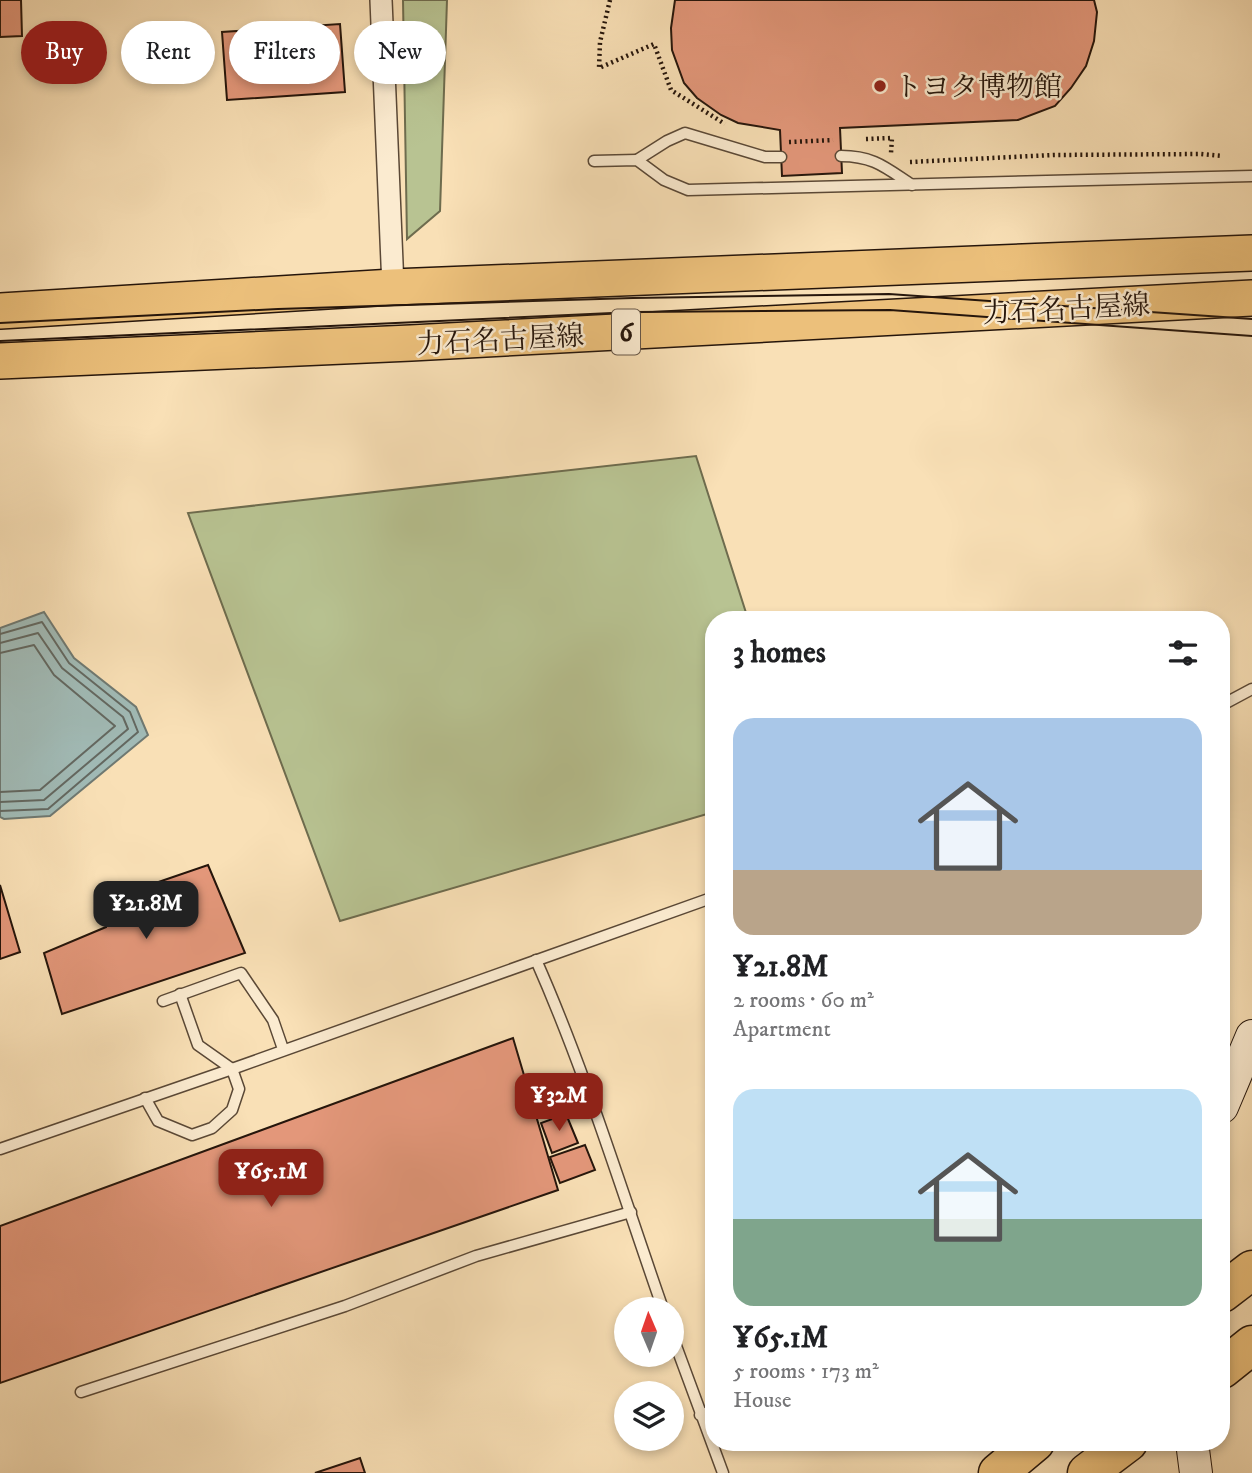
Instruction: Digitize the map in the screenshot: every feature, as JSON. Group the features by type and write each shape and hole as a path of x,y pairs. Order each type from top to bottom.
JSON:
{"highway":[{"path":"1230,1287 1252,1270"},
{"path":"1230,1363 1252,1345"},
{"path":"998,1473 1024,1451"},
{"path":"1087,1473 1116,1451"}],"main road":[{"name":"力石名古屋線","path":"0,311 394,288 1252,254"},
{"name":"力石名古屋線","path":"0,361 397,344 1252,298"},
{"path":"1230,1088 1252,1035"},
{"path":"1193,1451 1196,1473"}],"street":[{"path":"381,0 394,288"}],"lane":[{"path":"594,161 637,160 685,133 765,157 781,157"},
{"path":"841,156 874,160 912,185"},
{"path":"637,160 664,180 688,190 1252,176"},
{"path":"1230,701 1252,689"},
{"path":"0,1149 705,900"},
{"path":"536,960 555,1002 659,1297"},
{"path":"163,1001 241,973 273,1020 283,1049"},
{"path":"145,1098 158,1121 192,1135 212,1128 232,1110 239,1089 232,1069 198,1045 180,993"},
{"path":"81,1392 333,1310 476,1256 631,1212"},
{"path":"683,1367 705,1428"},
{"path":"700,1415 705,1413"},
{"path":"714,1451 723,1473"}],"path":[{"path":"610,0 600,42 599,68 654,44 671,90 730,127"},
{"path":"854,140 892,138 890,163"},
{"path":"778,142 841,140"},
{"path":"904,162 1054,155 1201,154 1234,157"}],"green space":[{"path":"403,0 447,0 446,30 446,21 403,21"},
{"path":"404,84 444,84 440,211 407,239"},
{"path":"696,456 745,611 705,611 705,815 340,921 188,513"}],"water":[{"path":"44,612 74,658 136,707 148,735 50,816 4,819 0,817 0,628"}],"building":[{"path":"0,0 21,0 21,36 0,37"},
{"name":"トヨタ博物館","path":"675,0 1094,0 1097,12 1094,41 1086,66 1055,106 1018,120 840,128 842,173 782,176 780,130 738,123 721,115 697,98 684,83 672,50 671,28"},
{"path":"340,24 345,92 227,100 222,32 229,32 229,84 340,84"},
{"path":"208,865 245,953 62,1014 44,953 106,927 103,901"},
{"path":"0,885 20,952 0,959"},
{"path":"513,1038 558,1190 0,1383 0,1226"},
{"path":"566,1114 578,1143 552,1153 541,1123"},
{"path":"585,1145 595,1170 560,1183 550,1157"},
{"path":"360,1458 365,1473 315,1473"}],"tram line":[{"path":"0,323 278,309 633,298 889,294 1252,319"},
{"path":"0,341 634,312 890,310 1252,336"}],"place":[{"name":"トヨタ博物館","path":"880,86"}]}
